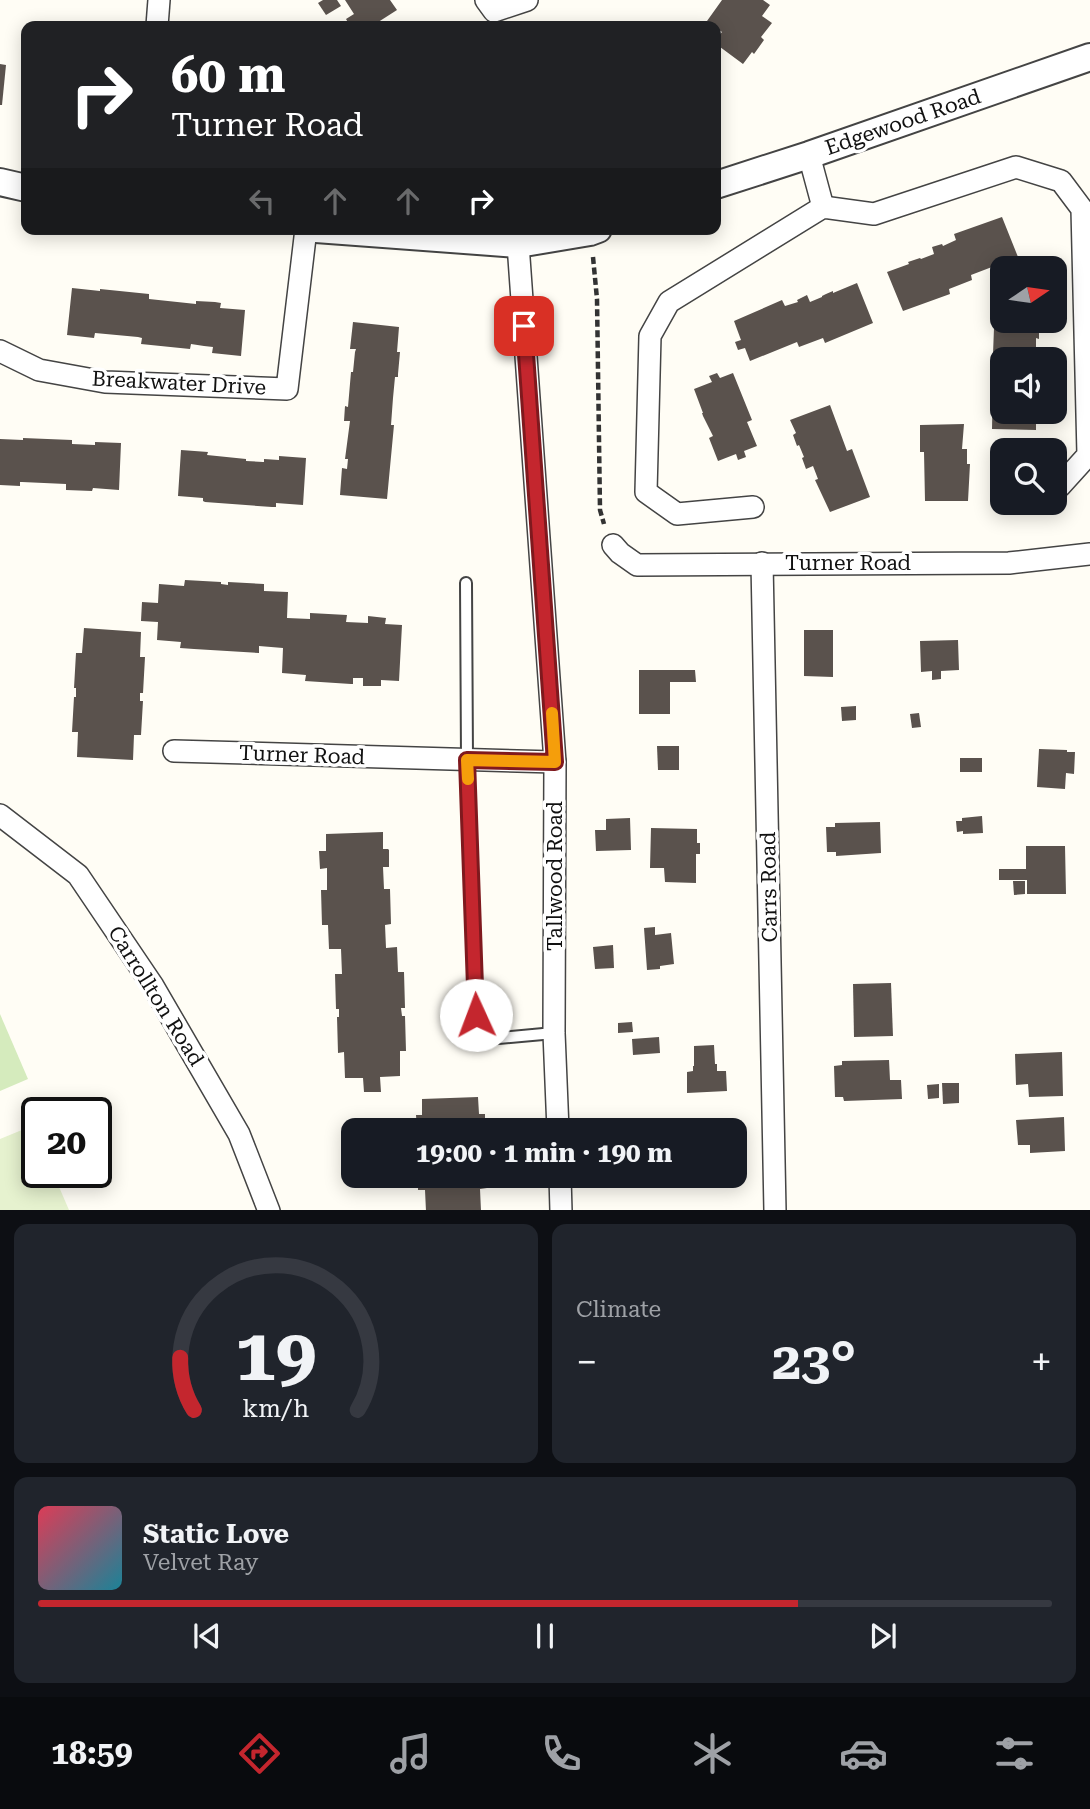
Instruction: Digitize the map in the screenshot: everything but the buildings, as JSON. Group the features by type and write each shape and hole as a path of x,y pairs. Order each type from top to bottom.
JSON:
{"street":[{"path":"157,21 159,0"},
{"path":"486,0 494,11 527,0"},
{"name":"Edgewood Road","path":"721,182 1090,57"},
{"path":"808,155 823,207"},
{"path":"753,508 677,514 646,492 650,336 669,302 823,207 874,214 1016,167 1061,181 1082,209 1088,455 1067,477"},
{"path":"0,182 21,187"},
{"name":"Breakwater Drive","path":"0,351 39,370 104,382 287,389 305,235"},
{"path":"397,235 519,244 572,235"},
{"name":"Tallwood Road","path":"519,244 555,762 554,1033 558,1118"},
{"name":"Turner Road","path":"610,540 620,553 637,565 1009,563 1090,554"},
{"name":"Carrs Road","path":"762,563 775,1210"},
{"name":"Turner Road","path":"174,751 555,762"},
{"name":"Carrollton Road","path":"0,815 78,875 86,886 153,986 239,1134 269,1210"},
{"path":"560,1188 561,1210"}],"lane":[{"path":"466,583 467,760 477,1040 554,1033"}],"path":[{"path":"593,257 597,299 600,510 610,540"}],"green space":[{"path":"0,1014 28,1079 0,1091"},
{"path":"21,1130 21,1188 59,1188 69,1210 0,1210 0,1139"}],"slow traffic":[{"path":"468,779 467,760 555,762 552,713"}],"route":[{"path":"476,1015 467,760 555,762 524,326"}]}
